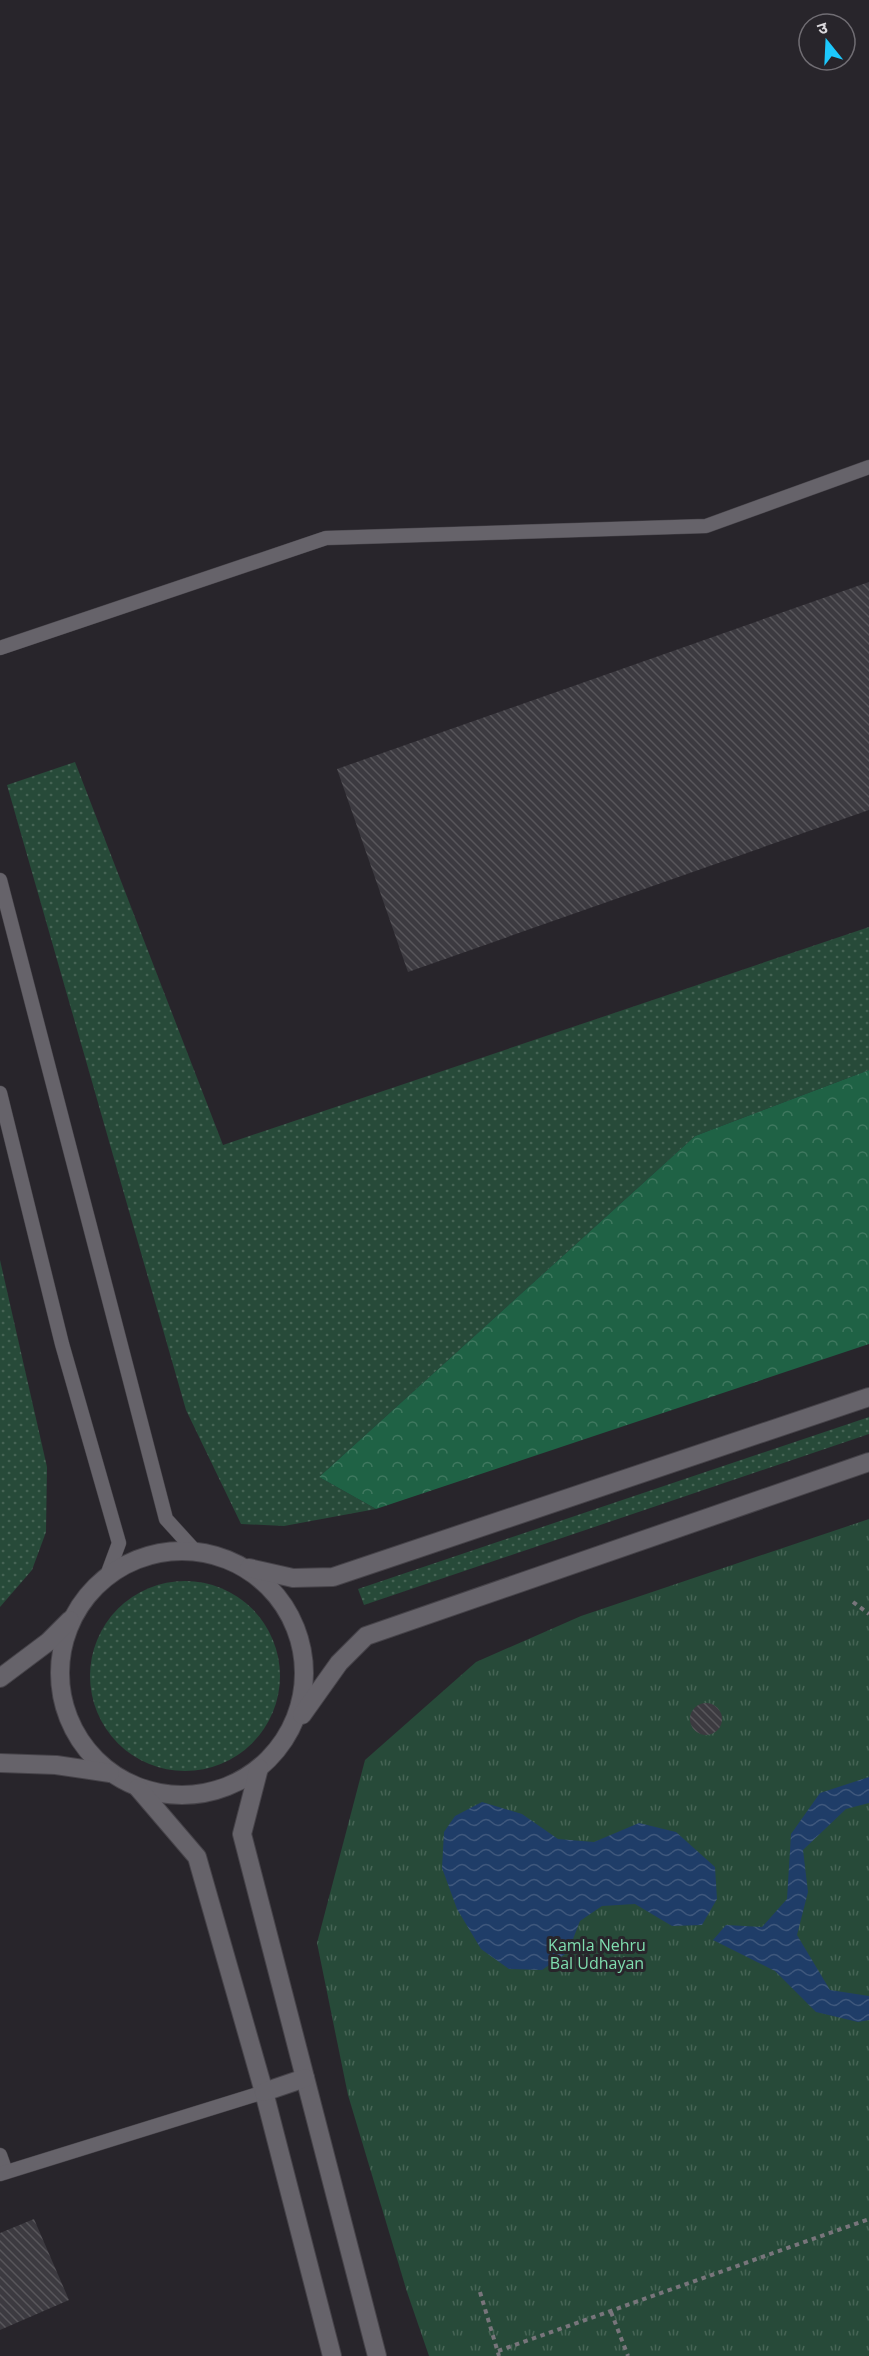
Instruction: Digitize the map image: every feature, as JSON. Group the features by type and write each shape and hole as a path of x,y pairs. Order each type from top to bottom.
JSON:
{"main road":[{"path":"0,1678 48,1642 75,1615 88,1595 106,1578 133,1562 164,1553 196,1552 219,1557 241,1566 293,1578 333,1576 869,1397"},
{"path":"75,1615 63,1648 60,1683 68,1718 85,1748 110,1773 138,1788 179,1796 221,1789 259,1768 276,1752 339,1663 366,1636 869,1462"},
{"path":"241,1566 271,1590 293,1621 304,1658 303,1696 290,1731"},
{"path":"0,1763 56,1765 110,1773"},
{"path":"259,1768 242,1834 377,2356"},
{"path":"138,1788 197,1857 264,2092 332,2356"},
{"path":"264,2092 305,2078"}],"lane":[{"path":"0,648 326,538 706,526 869,467"},
{"path":"0,880 166,1519 196,1552"},
{"path":"0,1093 62,1344 119,1543 106,1578"},
{"path":"0,2156 3,2173 264,2092"}],"path":[{"path":"853,1602 869,1614"},
{"path":"480,2292 499,2353 869,2219"},
{"path":"611,2312 628,2356"}],"green space":[{"path":"75,762 223,1145 869,927 869,1070 695,1136 319,1477 376,1509 284,1526 241,1524 186,1410 7,785"},
{"path":"869,1070 869,1344 376,1509 319,1477 695,1136"},
{"path":"0,1260 47,1467 46,1532 32,1570 0,1607"},
{"path":"869,1417 869,1434 364,1605 358,1589"},
{"name":"Kamla Nehru Bal Udhayan","path":"869,1519 869,2356 429,2356 407,2292 348,2095 317,1943 365,1760 476,1662 581,1616"},
{"path":"176,1581 194,1581 230,1592 252,1609 264,1623 273,1640 280,1676 273,1712 264,1729 252,1743 230,1760 213,1767 194,1771 176,1771 140,1760 118,1743 106,1729 94,1704 90,1685 90,1667 101,1631 118,1609 132,1597 157,1585"}],"water":[{"path":"869,1777 869,1803 846,1809 803,1850 808,1892 797,1935 830,1990 869,1996 869,2020 858,2022 816,2012 775,1971 713,1940 726,1925 762,1927 787,1899 791,1834 820,1793"},
{"path":"482,1802 522,1814 558,1839 594,1842 639,1823 676,1832 715,1867 717,1899 702,1925 672,1926 635,1904 602,1906 580,1921 568,1952 542,1970 509,1969 481,1949 457,1909 442,1868 444,1832 455,1816"}],"building":[{"path":"869,582 869,810 408,972 337,769"},
{"path":"706,1703 717,1708 722,1719 717,1730 706,1735 695,1730 690,1719 695,1708"},
{"path":"34,2219 69,2300 0,2330 0,2233"}]}
